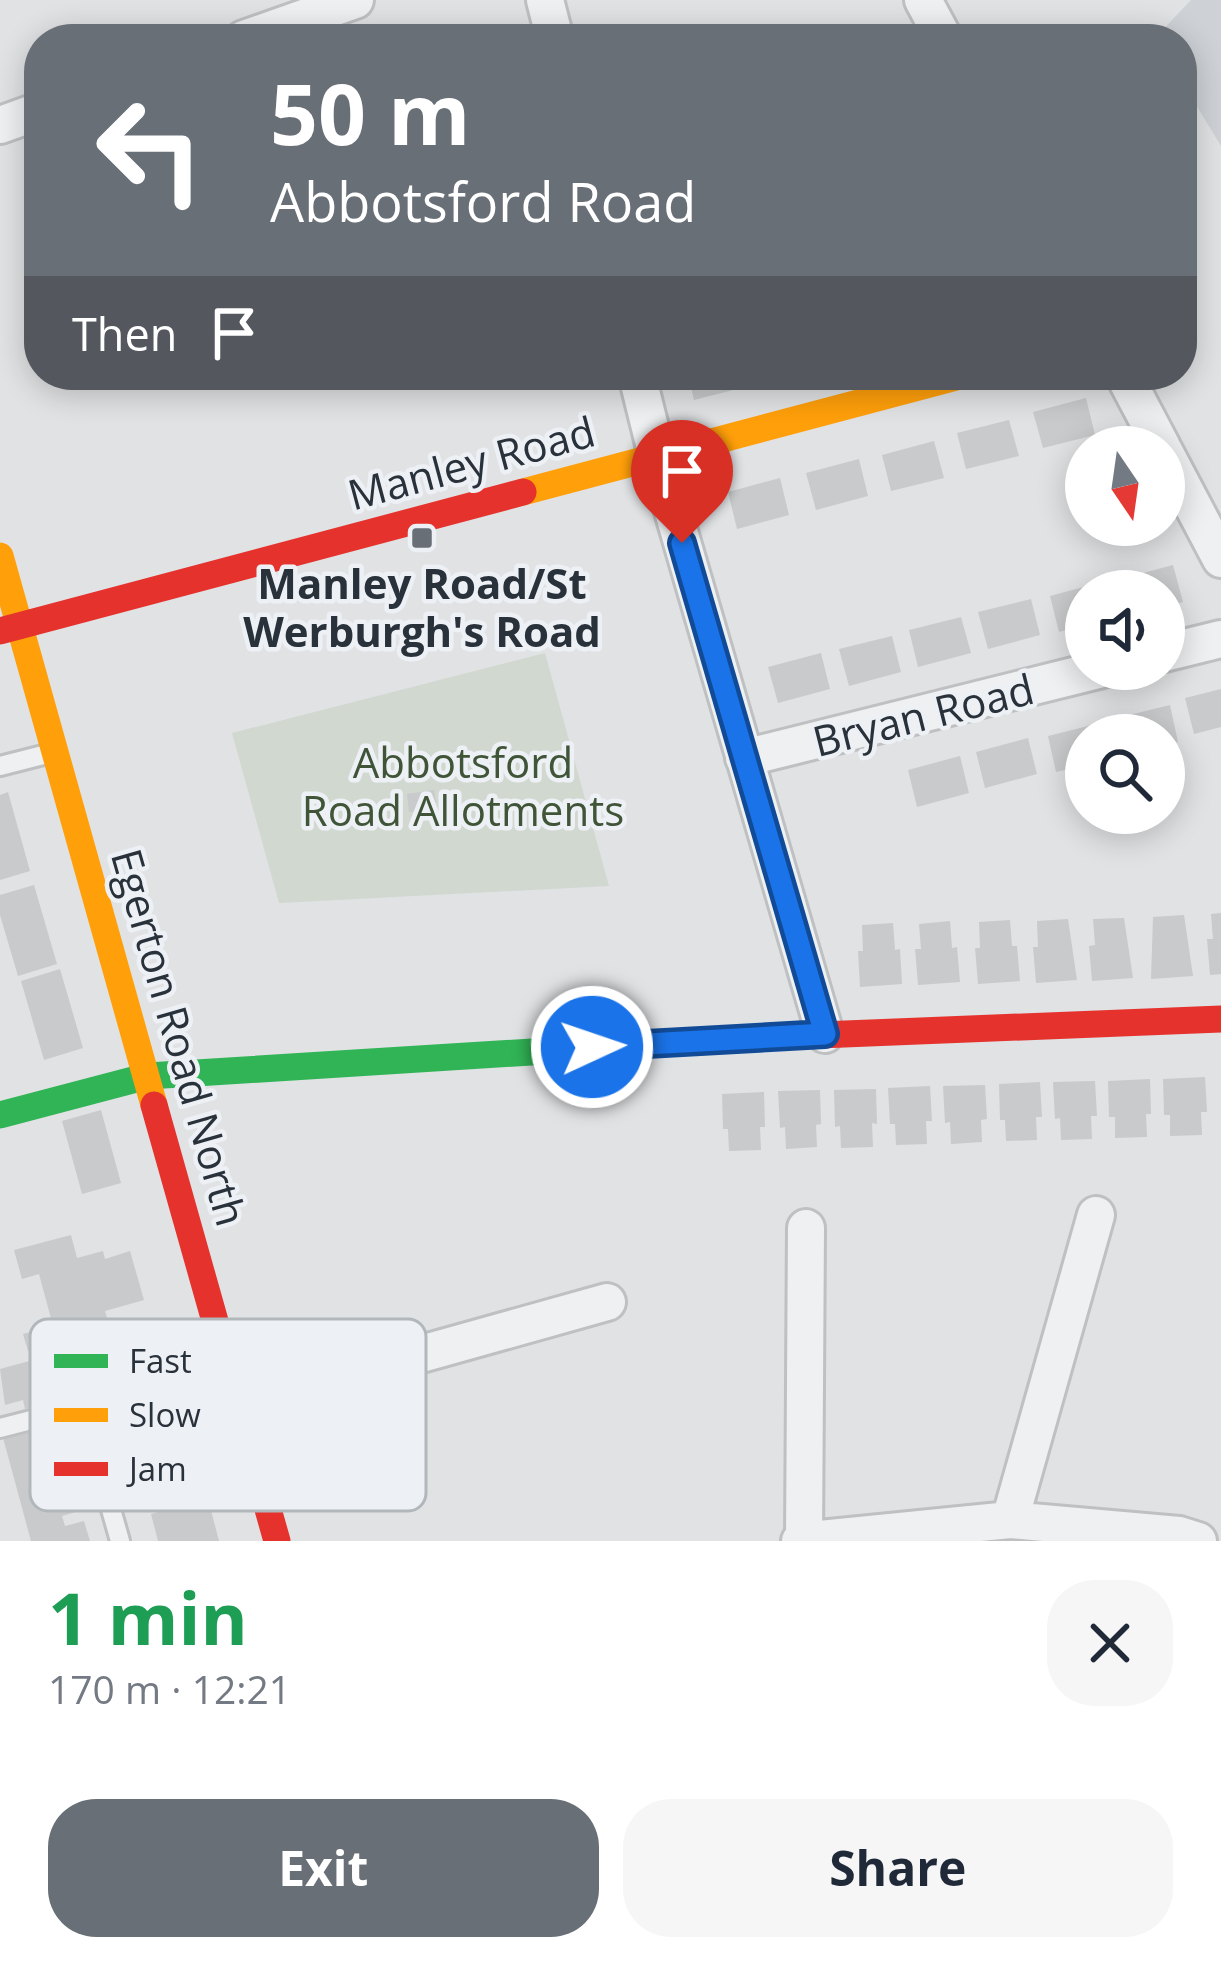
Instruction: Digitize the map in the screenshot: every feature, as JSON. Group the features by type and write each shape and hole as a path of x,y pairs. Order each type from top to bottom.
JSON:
{"street":[{"path":"287,24 355,0"},
{"path":"641,390 825,1034"},
{"name":"Manley Road","path":"10,628 908,390"},
{"path":"1132,390 1151,426"},
{"path":"1185,491 1221,559"},
{"name":"Egerton Road North","path":"0,556 10,628 55,751 215,1319"},
{"path":"1185,648 1221,639"},
{"name":"Bryan Road","path":"744,758 1065,678"},
{"path":"0,1115 148,1076 825,1034 1221,1019"},
{"path":"1010,1520 1096,1215"},
{"path":"806,1228 802,1541 1010,1520 1179,1535 1198,1541"},
{"path":"426,1353 607,1302"},
{"name":"Egerton Road North","path":"269,1511 277,1541"}],"lane":[{"path":"0,766 55,751"},
{"path":"0,1428 30,1420"},
{"path":"111,1511 120,1541"}],"shaded area":[{"path":"1191,0 1221,0 1221,146 1197,107 1197,24 1168,24"}],"green space":[{"name":"Abbotsford Road Allotments","path":"545,653 609,886 279,903 232,733"}],"building":[{"path":"692,390 733,390 694,400"},
{"path":"1086,398 1093,426 1065,426 1065,442 1043,448 1033,412"},
{"path":"1009,420 1019,456 966,469 957,433"},
{"path":"934,441 944,478 891,491 882,455"},
{"path":"859,459 868,496 816,510 806,473"},
{"path":"780,478 789,515 737,529 728,492"},
{"path":"1065,592 1065,630 1059,632 1050,596"},
{"path":"1031,599 1040,635 988,649 978,612"},
{"path":"961,617 971,653 918,667 909,630"},
{"path":"892,636 901,672 849,686 839,649"},
{"path":"821,653 830,689 778,703 768,667"},
{"path":"1221,689 1221,727 1194,734 1185,698"},
{"path":"1170,705 1172,714 1133,714"},
{"path":"1065,732 1065,770 1056,772 1048,736"},
{"path":"1028,738 1037,774 985,788 976,752"},
{"path":"960,756 969,793 917,807 908,770"},
{"path":"434,790 437,808 409,812 407,794"},
{"path":"8,792 30,871 0,880 0,795"},
{"path":"34,885 57,964 18,976 0,915 0,895"},
{"path":"1221,913 1221,974 1210,975 1211,914"},
{"path":"1184,915 1193,976 1151,979 1153,917"},
{"path":"1124,918 1133,978 1092,981 1093,919"},
{"path":"1068,919 1077,980 1036,983 1037,921"},
{"path":"1010,920 1020,981 978,984 979,922"},
{"path":"950,921 960,982 918,985 919,924"},
{"path":"893,923 902,984 860,987 862,925"},
{"path":"60,969 83,1048 44,1060 21,981"},
{"path":"1205,1077 1207,1112 1201,1112 1202,1135 1170,1136 1163,1079"},
{"path":"1150,1079 1147,1137 1115,1138 1108,1081"},
{"path":"1095,1081 1097,1116 1091,1116 1092,1139 1061,1140 1053,1082"},
{"path":"1040,1082 1042,1117 1036,1117 1037,1140 1006,1141 999,1084"},
{"path":"985,1085 987,1119 981,1120 982,1142 951,1144 943,1086"},
{"path":"930,1086 932,1121 926,1121 927,1144 896,1145 888,1088"},
{"path":"876,1089 873,1147 841,1148 834,1090"},
{"path":"820,1090 817,1147 786,1149 778,1091"},
{"path":"764,1092 761,1150 729,1151 722,1094"},
{"path":"101,1110 121,1183 82,1194 62,1121"},
{"path":"71,1235 77,1258 103,1251 105,1259 130,1251 144,1300 105,1311 107,1319 51,1319 39,1274 22,1279 14,1250"},
{"path":"30,1361 30,1408 25,1409 23,1400 5,1405 0,1369"},
{"path":"30,1426 30,1511 79,1511 62,1516 65,1526 84,1521 90,1541 31,1541 2,1434"},
{"path":"211,1511 219,1541 158,1541 151,1514"}],"traffic: fast":[{"path":"0,1115 148,1076 770,1037"}],"traffic: slow":[{"path":"523,492 907,390"},
{"path":"0,556 154,1105"}],"traffic: jam":[{"path":"0,631 523,492"},
{"path":"770,1037 1221,1019"},
{"path":"154,1105 214,1319"},
{"path":"269,1511 277,1541"}],"place":[{"name":"Manley Road/St Werburgh's Road","path":"422,538"}],"route":[{"path":"592,1047 825,1034 682,543"}]}
